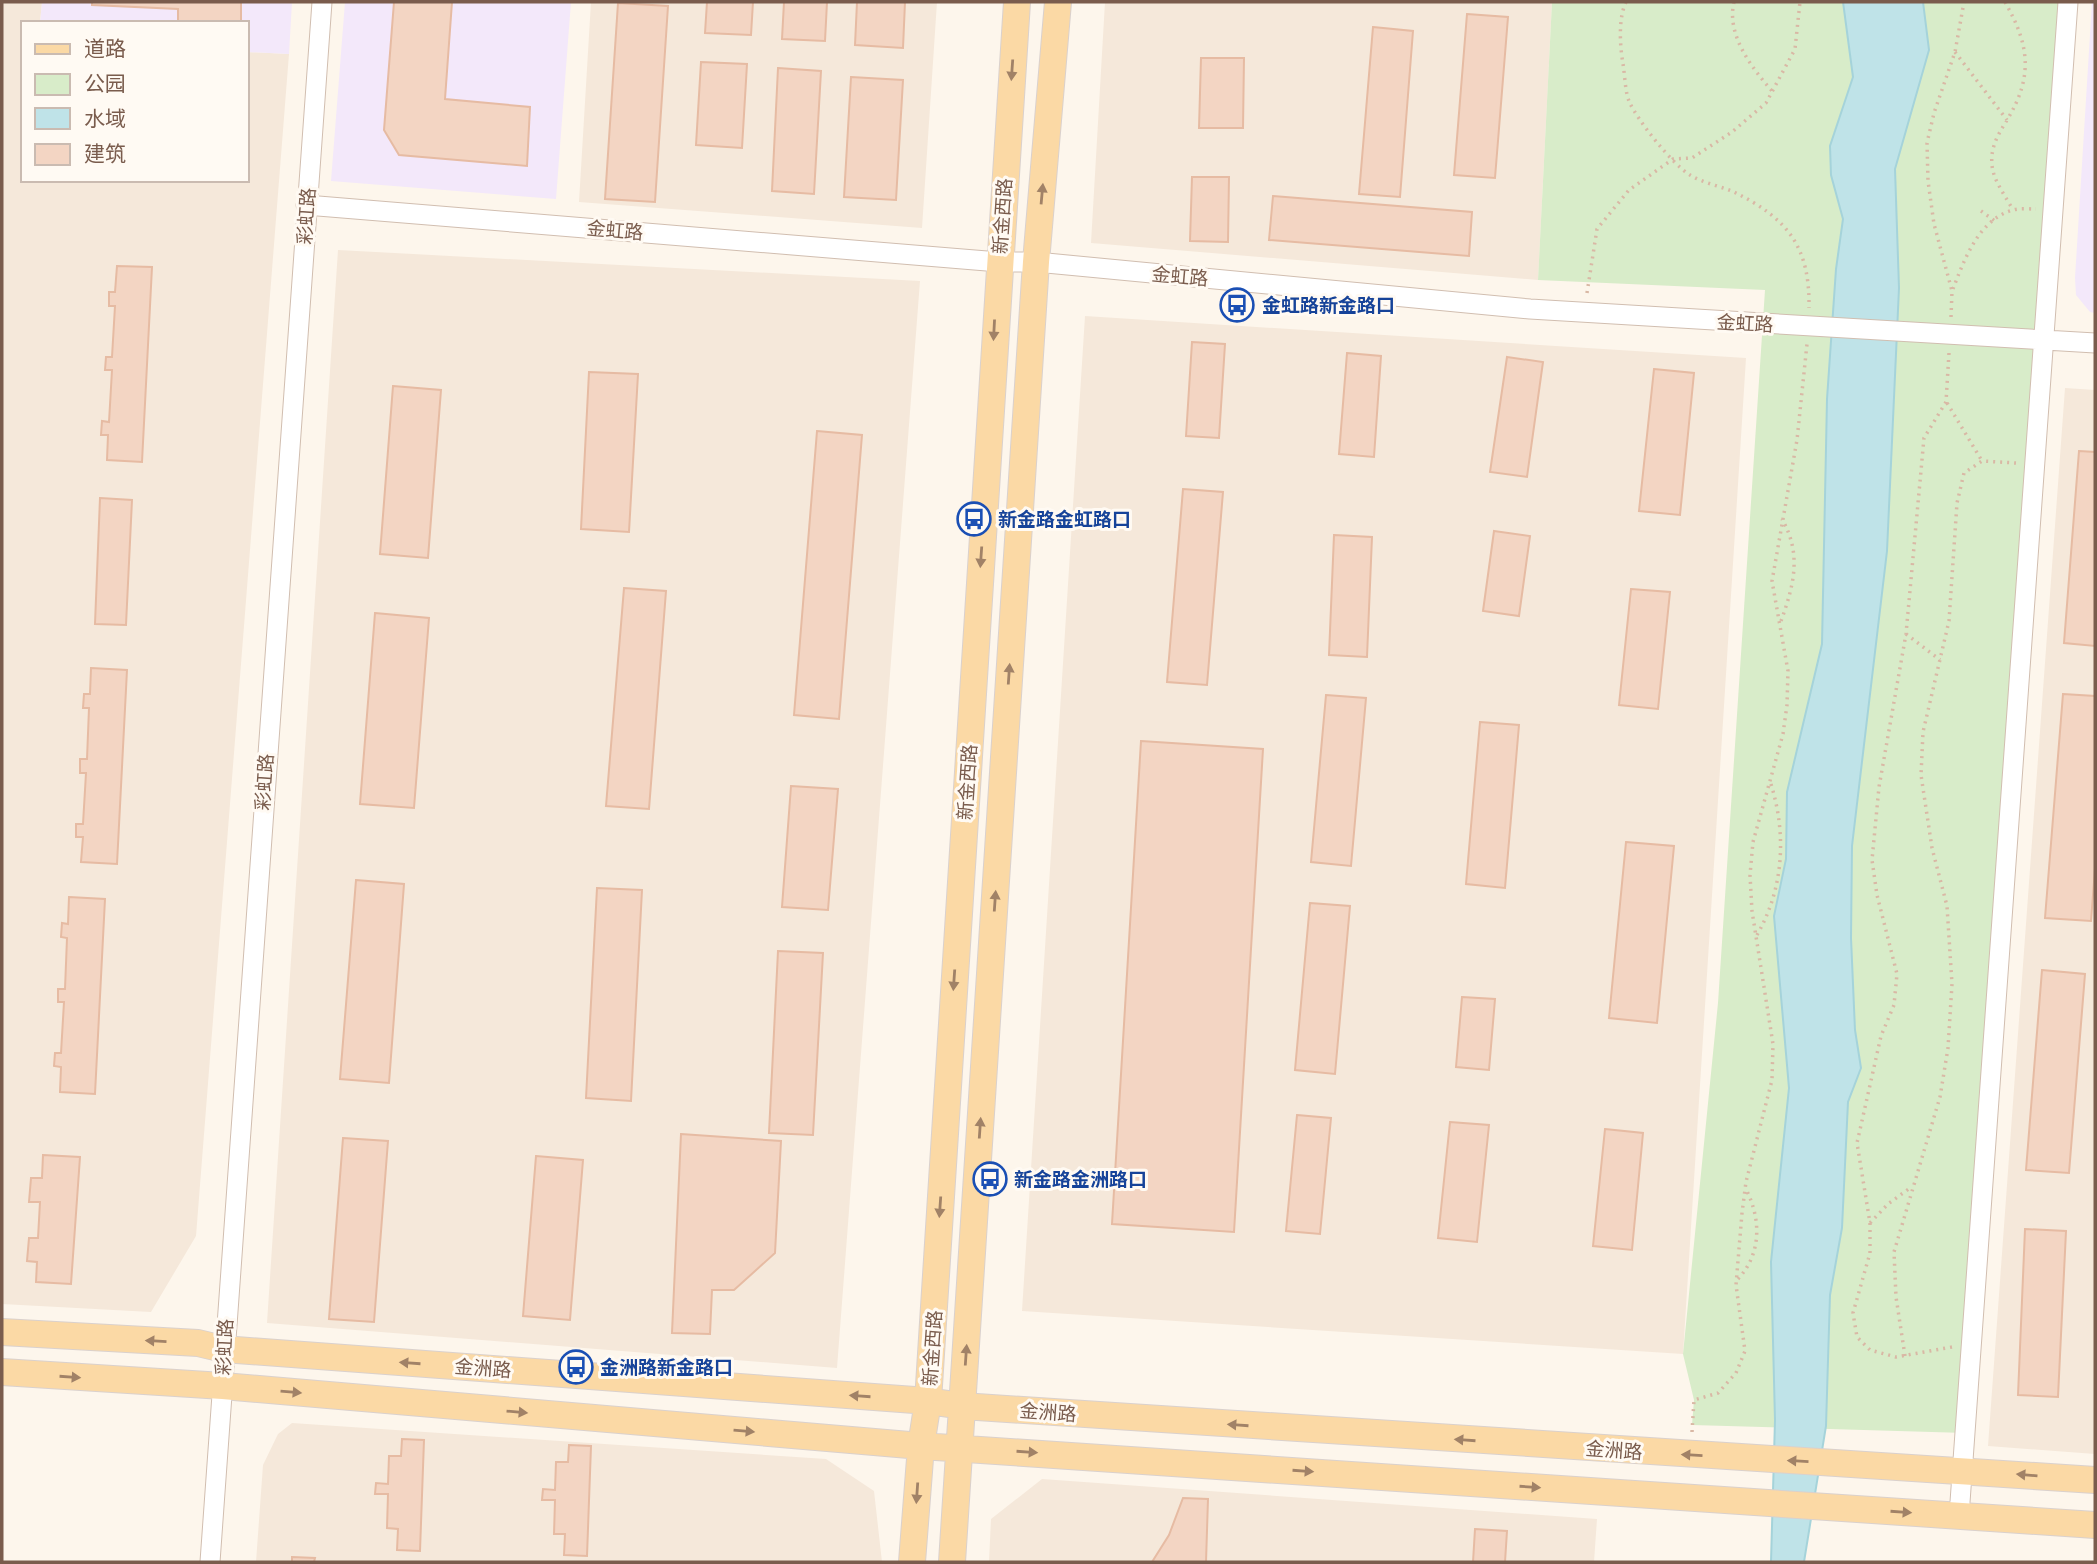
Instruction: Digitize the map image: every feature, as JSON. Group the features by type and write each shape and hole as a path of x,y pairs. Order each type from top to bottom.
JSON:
{"main road":[{"name":"新金西路","path":"912,1562 921,1446 928,1401 1017,2"},
{"name":"新金西路","path":"952,1562 1036,262 1058,2"},
{"name":"金洲路","path":"2,1332 198,1343 223,1349 928,1401 962,1406 2095,1480"},
{"name":"金洲路","path":"2,1373 223,1386 921,1446 2095,1525"}],"street":[{"name":"彩虹路","path":"210,1562 223,1386 223,1349 322,2"},
{"path":"1959,1516 2068,2"},
{"name":"金虹路","path":"306,205 999,262 1036,262 1587,312 2095,343"}],"path":[{"path":"1626,2 1622,11 1622,55 1629,101 1673,159 1689,175 1734,192 1768,212 1795,239 1809,274 1814,327 1772,581 1788,671 1787,705 1753,842 1750,875 1755,937 1773,1044 1772,1080 1745,1186 1737,1280 1745,1351 1736,1373 1718,1393 1694,1400 1691,1455"},
{"path":"1734,2 1731,15 1747,62 1772,91"},
{"path":"1587,312 1587,282 1597,229 1629,190 1673,159 1692,158 1732,132 1766,103 1795,49 1800,2"},
{"path":"1964,2 1955,52 1927,144 1928,181 1934,224 1952,291 1951,335 1946,402 1924,438 1906,634 1881,776 1872,860 1877,895 1897,974 1895,1005 1881,1036 1857,1143 1870,1223 1870,1253 1853,1313 1857,1337 1870,1350 1896,1357 1953,1346 1973,1347"},
{"path":"2005,2 2023,37 2027,68 2007,120 1997,134 1992,165 2013,210"},
{"path":"1955,52 2007,120"},
{"path":"1952,291 1967,253 1995,221 2013,210 2053,209"},
{"path":"1982,211 1995,221"},
{"path":"1946,402 1982,461"},
{"path":"1905,1356 1896,1297 1894,1252 1940,1097 1948,1048 1952,985 1947,905 1932,848 1921,775 1923,732 1949,621 1957,503 1964,473 1982,461 2035,464"},
{"path":"1780,623 1794,586 1795,556 1790,534 1782,519"},
{"path":"1906,634 1941,660"},
{"path":"1755,937 1770,913 1780,865 1782,826 1770,781"},
{"path":"1737,1280 1749,1267 1756,1248 1756,1214 1745,1186"},
{"path":"1870,1223 1888,1203 1912,1187"}],"shaded area":[{"path":"2,2 42,2 40,21 21,21 21,182 248,182 248,52 289,54 196,1236 151,1312 2,1304"},
{"path":"42,2 292,2 289,54 248,52 248,21 40,21"},
{"path":"345,2 571,2 556,199 331,181"},
{"path":"591,2 937,2 922,228 579,202"},
{"path":"1105,2 1552,2 1538,280 1091,243"},
{"path":"2092,2 2095,2 2095,313 2090,312 2076,295 2075,278"},
{"path":"338,250 920,281 837,1368 267,1323"},
{"path":"1085,316 1746,358 1683,1354 1022,1311"},
{"path":"2065,388 2095,390 2095,1454 1988,1446"},
{"path":"292,1423 826,1459 874,1491 882,1562 256,1562 263,1465 278,1434"},
{"path":"1042,1479 1597,1519 1594,1562 989,1562 991,1519"}],"green space":[{"path":"1552,2 2068,2 1966,1433 1692,1425 1694,1400 1683,1354 1718,1003 1765,290 1538,280"}],"water":[{"path":"1843,2 1923,2 1929,50 1895,169 1899,288 1887,551 1852,846 1851,938 1855,1030 1861,1068 1848,1102 1842,1228 1830,1295 1826,1426 1804,1562 1771,1562 1775,1420 1771,1262 1789,1088 1774,916 1786,859 1787,792 1822,644 1827,399 1836,269 1843,219 1831,175 1830,146 1853,77"}],"building":[{"path":"92,2 241,2 241,21 178,21 178,9 92,5"},
{"path":"394,2 452,2 445,99 530,107 527,166 399,155 384,130"},
{"path":"707,2 753,2 751,35 705,33"},
{"path":"784,2 827,2 825,41 782,39"},
{"path":"857,2 905,2 903,48 855,45"},
{"path":"618,3 668,6 655,202 605,199"},
{"path":"1467,14 1508,17 1495,178 1454,175"},
{"path":"1373,27 1413,31 1400,197 1359,194"},
{"path":"1201,58 1244,58 1243,128 1199,128"},
{"path":"701,62 747,64 742,148 696,145"},
{"path":"778,68 821,71 814,194 772,191"},
{"path":"851,77 903,80 896,200 844,197"},
{"path":"1192,177 1229,177 1228,242 1190,241"},
{"path":"1273,196 1472,212 1469,256 1269,240"},
{"path":"117,266 152,267 142,462 107,460 108,435 101,435 102,421 109,422 112,370 105,370 106,357 112,357 115,306 109,306 109,292 115,292"},
{"path":"1192,342 1225,344 1219,438 1186,436"},
{"path":"1347,353 1381,356 1374,457 1339,454"},
{"path":"1507,357 1543,362 1527,477 1490,472"},
{"path":"1654,369 1694,373 1680,515 1639,511"},
{"path":"589,372 638,374 629,532 581,529"},
{"path":"393,386 441,390 428,558 380,554"},
{"path":"817,431 862,435 839,719 794,715"},
{"path":"2079,451 2095,452 2095,646 2064,643"},
{"path":"1183,489 1223,492 1207,685 1167,682"},
{"path":"100,498 132,500 126,625 95,624"},
{"path":"1494,531 1530,536 1519,616 1483,611"},
{"path":"1334,535 1372,537 1367,657 1329,655"},
{"path":"624,588 666,591 649,809 606,806"},
{"path":"1631,589 1670,592 1658,709 1619,705"},
{"path":"375,613 429,618 414,808 360,804"},
{"path":"91,668 127,670 117,864 81,862 83,837 76,837 76,824 83,824 86,773 80,773 80,759 87,759 89,708 83,708 84,694 90,694"},
{"path":"2063,694 2095,696 2095,869 2091,921 2045,918"},
{"path":"1326,695 1366,698 1351,866 1311,862"},
{"path":"1480,722 1519,725 1505,888 1466,884"},
{"path":"1141,741 1263,749 1234,1232 1112,1224"},
{"path":"791,786 838,789 828,910 782,907"},
{"path":"1626,842 1674,846 1657,1023 1609,1018"},
{"path":"356,880 404,884 389,1083 340,1079"},
{"path":"597,888 642,890 631,1101 586,1098"},
{"path":"69,897 105,899 95,1094 60,1092 61,1067 54,1066 55,1053 61,1053 64,1002 58,1002 58,989 65,989 67,938 61,937 62,923 68,924"},
{"path":"1310,903 1350,906 1335,1074 1295,1070"},
{"path":"778,951 823,953 813,1135 769,1133"},
{"path":"2042,970 2085,974 2069,1173 2026,1170"},
{"path":"1462,997 1495,999 1489,1070 1456,1067"},
{"path":"1297,1115 1331,1118 1320,1234 1286,1231"},
{"path":"1450,1122 1489,1125 1477,1242 1438,1238"},
{"path":"1605,1129 1643,1133 1632,1250 1593,1246"},
{"path":"681,1134 781,1141 775,1253 734,1290 712,1290 710,1334 672,1333"},
{"path":"343,1138 388,1141 374,1322 329,1319"},
{"path":"43,1155 80,1157 71,1284 36,1282 37,1262 27,1261 29,1238 38,1238 40,1202 29,1202 31,1178 42,1178"},
{"path":"536,1156 583,1160 570,1320 523,1316"},
{"path":"2025,1229 2066,1231 2058,1397 2018,1395"},
{"path":"402,1439 424,1440 420,1551 397,1550 398,1529 387,1528 388,1494 375,1494 376,1483 388,1484 389,1456 401,1456"},
{"path":"569,1445 591,1446 587,1556 564,1555 565,1534 554,1534 555,1500 542,1500 543,1489 555,1490 556,1462 568,1462"},
{"path":"1183,1498 1208,1499 1206,1562 1152,1562 1169,1535"},
{"path":"1475,1529 1507,1531 1505,1562 1473,1562"},
{"path":"292,1557 315,1558 314,1562 292,1562"}],"place":[{"name":"金虹路新金路口","path":"1237,305"},
{"name":"新金路金虹路口","path":"974,519"},
{"name":"新金路金洲路口","path":"990,1179"},
{"name":"金洲路新金路口","path":"576,1367"}]}
